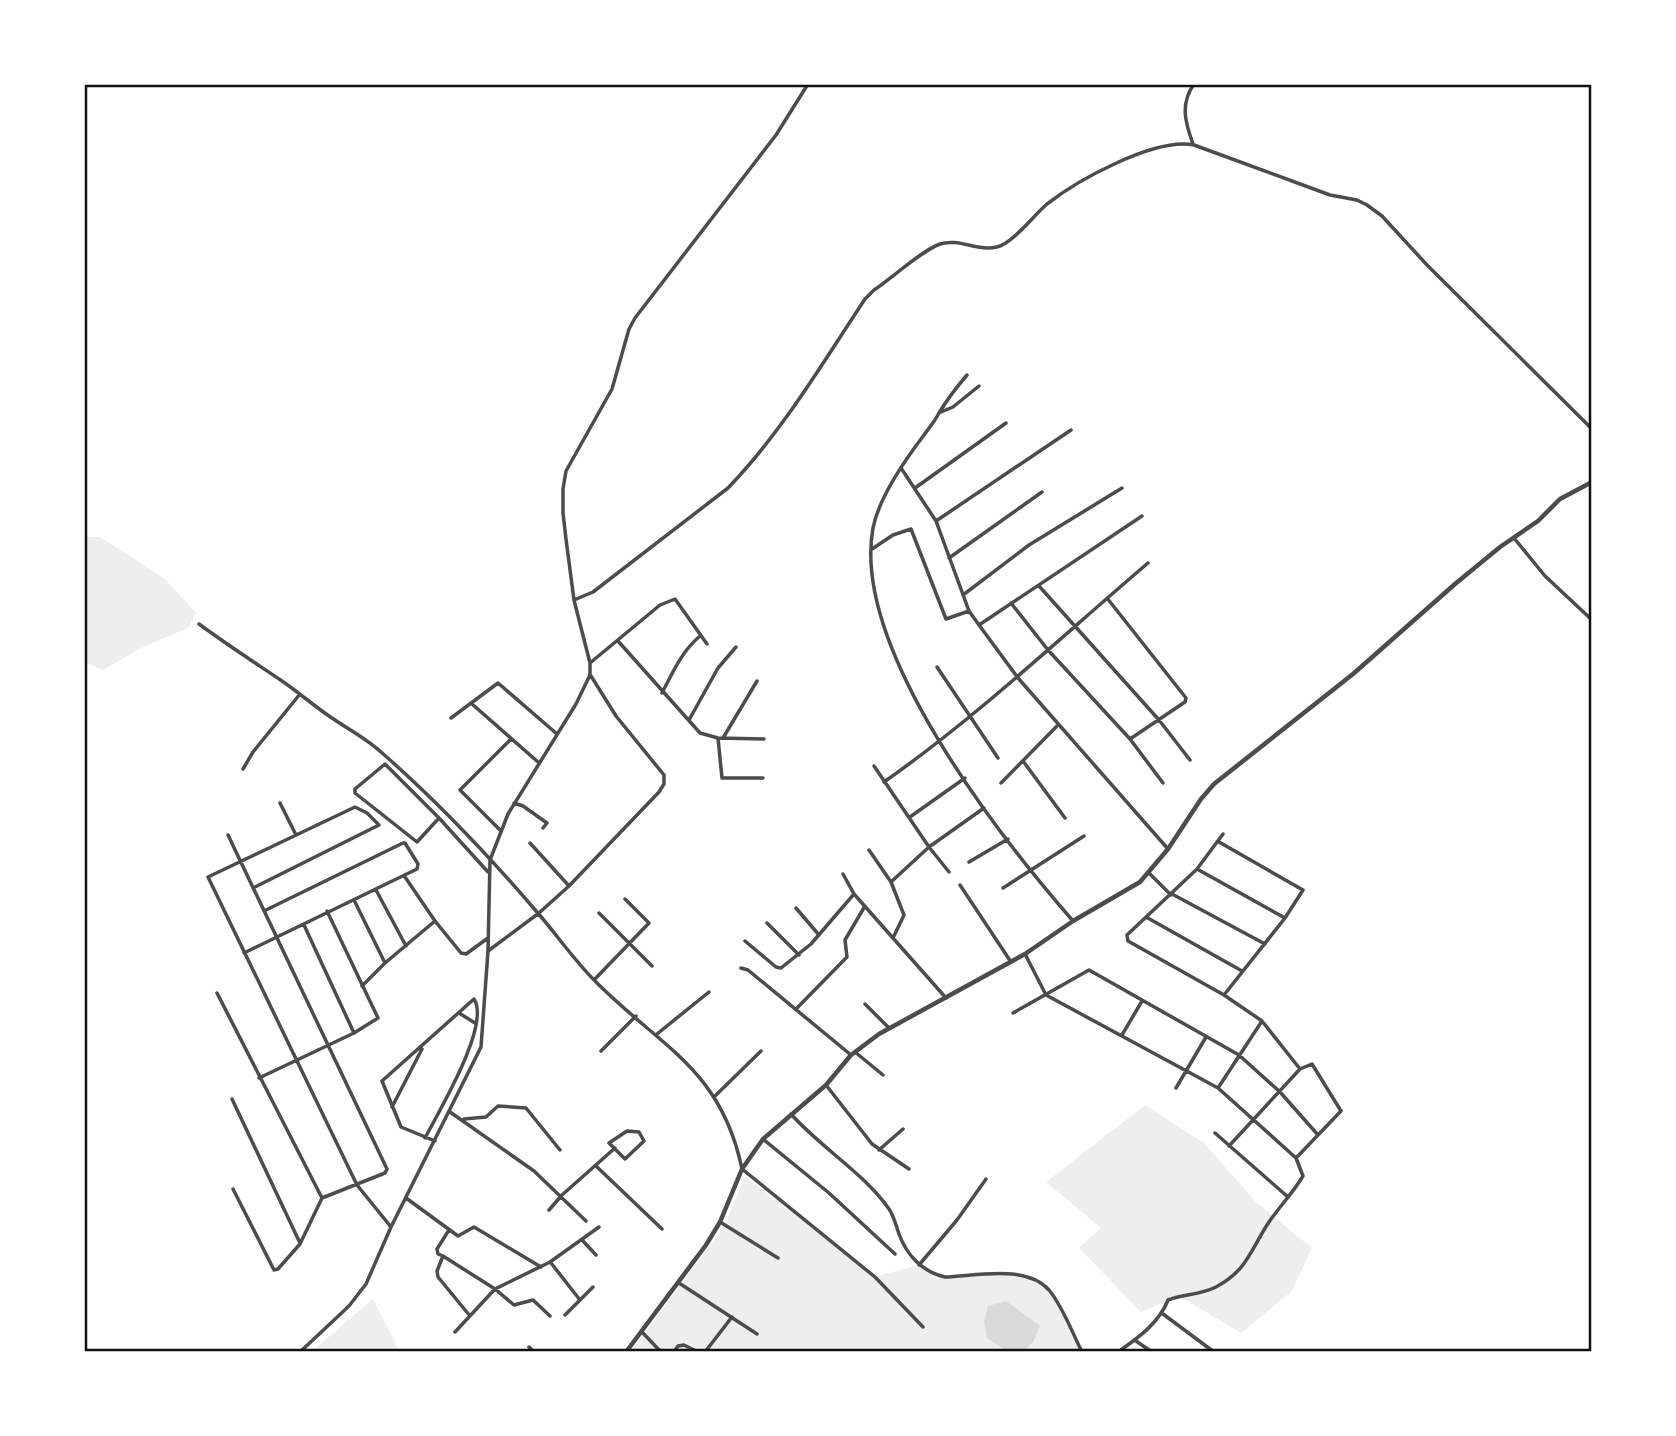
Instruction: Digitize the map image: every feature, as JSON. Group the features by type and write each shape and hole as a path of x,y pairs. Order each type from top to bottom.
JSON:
{"street":[{"path":"300,1352 349,1306 366,1284 405,1198 481,1047 488,951 490,860 500,830 514,803 538,762 558,735 590,675 590,663 574,600 563,513 566,471 612,389 629,329 776,135 808,84"},
{"path":"1194,145 1187,128 1184,108 1189,92 1195,84"},
{"path":"574,600 593,592 728,488 745,470 815,377 874,290 940,244 982,248 1002,245 1051,201 1089,177 1135,155 1178,144 1194,145 1330,195 1357,200 1367,205 1382,216 1436,275 1592,429"},
{"path":"967,375 946,399 901,468 875,520 872,549 874,595 909,689 939,741 1030,872 1073,921"},
{"path":"940,412 947,411 979,386"},
{"path":"915,488 1006,423"},
{"path":"936,521 1071,430"},
{"path":"901,468 936,521 969,611 1018,678 1168,849"},
{"path":"626,1352 679,1283 720,1222 742,1169 763,1139 826,1085 853,1054 889,1028 1025,954 1073,921 1140,882 1168,849 1210,788 1353,674 1455,584 1560,499 1592,482"},
{"path":"963,595 1029,545 1122,488"},
{"path":"949,558 1042,492"},
{"path":"979,625 1142,516"},
{"path":"872,549 893,535 911,529 946,618 969,611"},
{"path":"1514,538 1545,576 1592,620"},
{"path":"884,782 929,751 1018,678 1148,563"},
{"path":"1039,586 1159,720 1190,760"},
{"path":"1107,598 1185,696 1185,702 1130,739"},
{"path":"590,663 660,605 675,599 707,644"},
{"path":"1011,603 1048,650 1130,739 1163,783"},
{"path":"199,624 382,752 490,860 594,980 694,1070 715,1096 737,1146 742,1169 874,1277 923,1327"},
{"path":"662,693 690,645 700,636"},
{"path":"618,641 700,733 721,738 764,739"},
{"path":"689,720 718,668 736,647"},
{"path":"937,667 998,758"},
{"path":"488,951 539,914 569,886 643,810 664,784 664,775 616,716 590,675"},
{"path":"757,681 721,738 722,778 763,778"},
{"path":"451,718 495,684 501,683 558,735"},
{"path":"243,769 253,752 300,694"},
{"path":"472,704 538,762"},
{"path":"1001,783 1059,724"},
{"path":"500,830 460,790 511,739"},
{"path":"1023,761 1065,818"},
{"path":"439,818 414,842 354,791 385,764 439,818 488,872"},
{"path":"874,766 949,872"},
{"path":"910,817 965,778"},
{"path":"280,803 296,835"},
{"path":"514,803 547,823 543,828"},
{"path":"255,887 380,826 367,813 355,807 209,874 208,877 357,1185 391,1227"},
{"path":"891,882 929,847 984,807"},
{"path":"1223,834 1197,869 1127,935 1129,943 1224,995 1262,1021 1300,1069"},
{"path":"228,835 387,1169 384,1173 323,1198 300,1244 278,1269 274,1270 233,1189"},
{"path":"1003,888 1084,836"},
{"path":"969,862 1008,839"},
{"path":"1219,842 1303,888 1285,918 1224,995"},
{"path":"244,953 405,876 419,866 403,843 266,911"},
{"path":"530,843 569,886"},
{"path":"869,850 891,882 904,915 893,939"},
{"path":"1197,869 1285,918"},
{"path":"1149,873 1171,894 1265,944"},
{"path":"843,874 854,894 946,998"},
{"path":"405,876 435,921 464,955 488,938"},
{"path":"960,885 1011,962"},
{"path":"376,890 406,946"},
{"path":"745,941 779,968 799,955 854,894"},
{"path":"594,980 649,923 625,899"},
{"path":"354,900 384,962"},
{"path":"795,1009 847,957 845,940 865,906"},
{"path":"796,908 819,935"},
{"path":"259,1077 330,1045 378,1018 327,911"},
{"path":"599,913 652,966"},
{"path":"1146,917 1242,971"},
{"path":"362,986 384,962 435,921"},
{"path":"767,922 799,955"},
{"path":"304,925 354,1033"},
{"path":"1025,954 1046,995 1218,1088 1296,1158 1303,1176 1268,1222 1244,1266 1233,1276 1202,1294 1178,1296 1168,1300 1163,1314 1136,1341 1118,1352"},
{"path":"741,968 748,970 883,1075"},
{"path":"1013,1013 1087,970 1238,1055 1280,1092 1318,1135"},
{"path":"657,1034 709,992"},
{"path":"216,993 323,1198"},
{"path":"425,1138 466,1060 474,1039 477,1005 475,1000 382,1081 401,1127 425,1138 435,1141"},
{"path":"1121,1036 1142,1001"},
{"path":"866,1004 889,1028"},
{"path":"458,1013 475,1023"},
{"path":"601,1051 636,1016"},
{"path":"1218,1088 1262,1021"},
{"path":"1177,1088 1206,1037"},
{"path":"392,1107 424,1045"},
{"path":"715,1096 761,1051"},
{"path":"1229,1146 1255,1121 1300,1069 1310,1064 1314,1066 1341,1109 1296,1158"},
{"path":"826,1085 872,1144 909,1169"},
{"path":"232,1099 300,1244"},
{"path":"462,1119 486,1117 498,1106 526,1108 560,1150"},
{"path":"450,1112 534,1171 562,1195 586,1221"},
{"path":"790,1114 880,1197 891,1212 908,1252 919,1265 933,1275 945,1277 1017,1273 1036,1279 1048,1289 1059,1305 1082,1352"},
{"path":"879,1150 902,1129"},
{"path":"627,1131 639,1132 644,1141 625,1159 615,1149 609,1143 627,1131"},
{"path":"1214,1133 1287,1197"},
{"path":"763,1139 829,1193 895,1254"},
{"path":"549,1210 562,1195 615,1149"},
{"path":"596,1166 662,1230"},
{"path":"919,1265 986,1180"},
{"path":"405,1198 459,1236 474,1227 541,1267"},
{"path":"720,1222 778,1258"},
{"path":"456,1332 495,1289 551,1262 599,1227"},
{"path":"449,1230 437,1247 437,1252 495,1289 514,1305 533,1300 550,1315"},
{"path":"583,1240 596,1255"},
{"path":"443,1256 437,1271 438,1277 470,1316"},
{"path":"551,1262 580,1300"},
{"path":"679,1283 757,1334"},
{"path":"565,1315 593,1287"},
{"path":"1163,1314 1214,1352"},
{"path":"705,1352 732,1317"},
{"path":"642,1332 661,1352"},
{"path":"1136,1341 1152,1352"},
{"path":"674,1352 682,1345 698,1352"},
{"path":"529,1347 534,1352"}],"shaded area":[{"path":"84,537 100,537 165,579 196,613 188,628 141,648 103,670 84,662"},
{"path":"1145,1105 1204,1143 1256,1202 1312,1248 1291,1292 1241,1333 1179,1296 1141,1312 1079,1248 1101,1228 1046,1182"},
{"path":"745,1176 874,1277 919,1265 931,1273 945,1277 1012,1273 1036,1279 1057,1302 1082,1352 631,1352 725,1225"},
{"path":"373,1299 400,1352 311,1352"},
{"path":"1006,1301 1040,1326 1033,1342 1023,1352 1007,1351 987,1338 984,1322 988,1306"}]}
